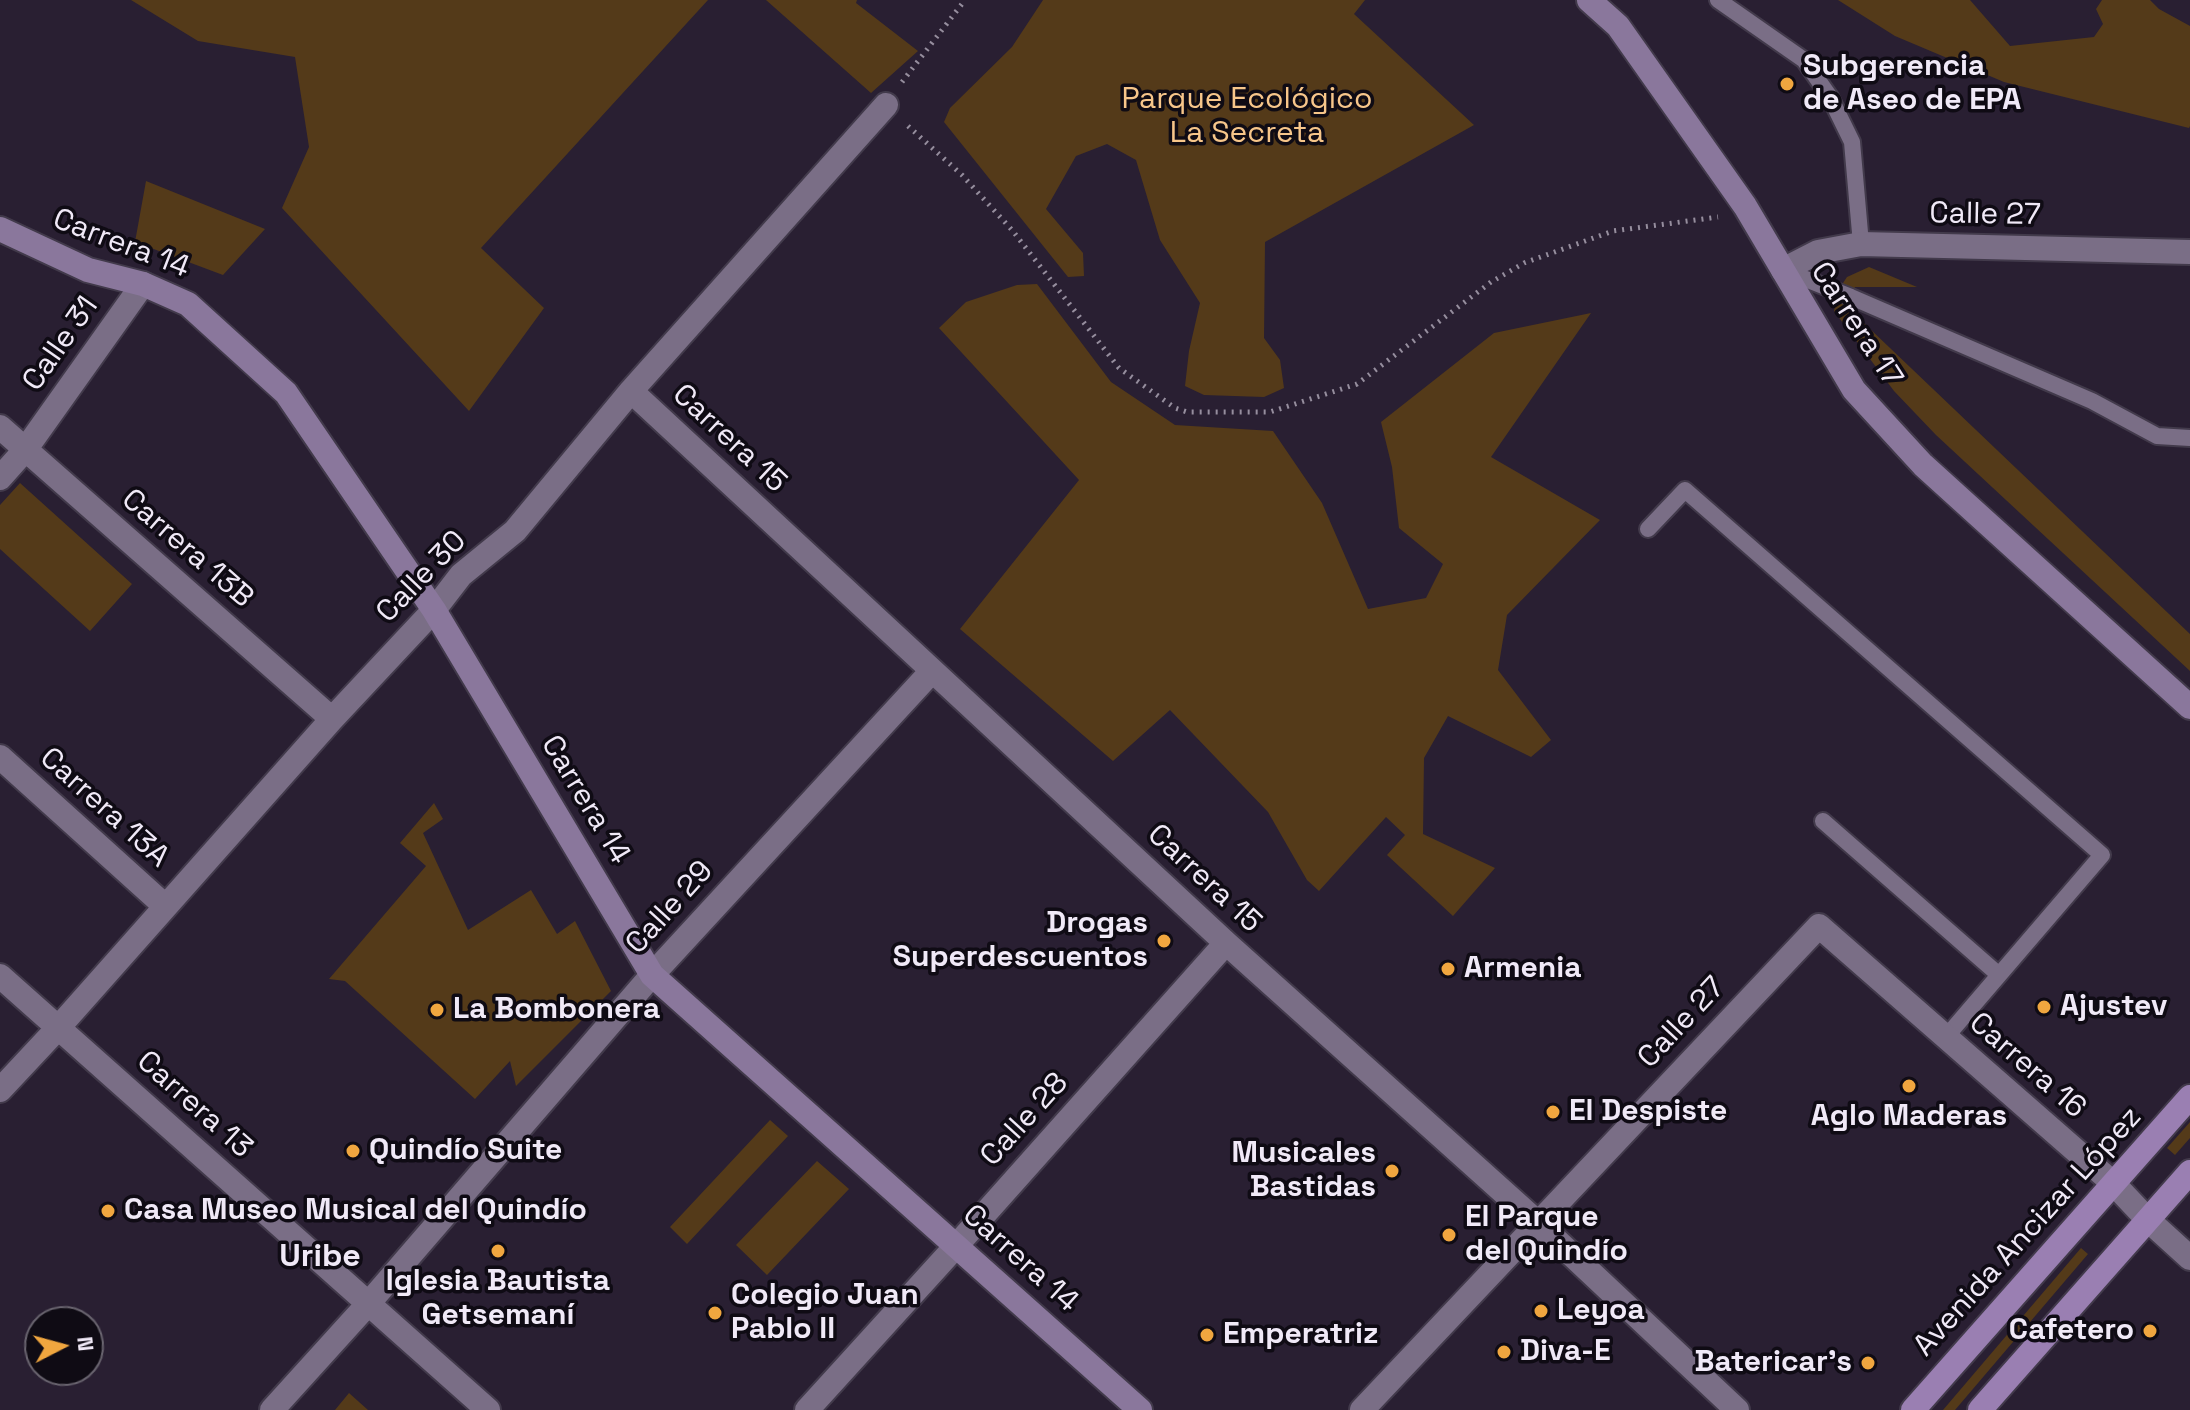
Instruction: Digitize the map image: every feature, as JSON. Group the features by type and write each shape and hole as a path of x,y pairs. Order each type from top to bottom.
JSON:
{"main road":[{"name":"Avenida Ancizar López","path":"1913,1410 2190,1097"},
{"path":"1980,1410 2190,1172"}],"street":[{"name":"Carrera 17","path":"1589,0 1618,26 1745,206 1854,390 1913,454 2190,707"},
{"name":"Calle 30","path":"0,1090 332,719 434,610 461,575 515,531 631,391 886,105"},
{"name":"Carrera 14","path":"0,229 88,270 143,284 188,304 286,393 434,610 652,975 1140,1410"},
{"name":"Calle 27","path":"1783,270 1818,252 1861,244 2190,252"},
{"name":"Calle 31","path":"0,478 25,450 143,284"},
{"name":"Carrera 15","path":"631,391 1226,943 1538,1223 1737,1410"},
{"name":"Carrera 13B","path":"0,427 332,719"},
{"name":"Calle 29","path":"272,1410 368,1304 652,975 932,671"},
{"name":"Carrera 13A","path":"5,771 165,906"},
{"name":"Calle 27","path":"1362,1410 1819,926"},
{"name":"Carrera 16","path":"1819,926 2114,1184 2190,1258"},
{"name":"Calle 28","path":"807,1410 1226,943"},
{"name":"Carrera 13","path":"0,976 488,1410"}],"lane":[{"path":"1718,0 1804,60 1830,97 1852,142 1861,244"},
{"path":"1783,270 2092,401 2157,436 2190,438"},
{"path":"1648,529 1685,490 2102,855 1946,1037"},
{"path":"1823,821 1999,975"}],"path":[{"path":"965,0 886,105 962,175 1012,230 1119,368 1175,408 1187,412 1270,412 1357,384 1491,282 1524,263 1613,231 1715,218 1745,206"}],"green space":[{"path":"131,0 708,0 481,248 544,308 469,411 282,208 309,147 295,57 198,41"},
{"path":"766,0 857,0 856,3 918,51 871,93"},
{"name":"Parque Ecológico La Secreta","path":"1043,0 1365,0 1354,14 1474,125 1265,242 1264,338 1280,360 1284,388 1264,397 1204,395 1185,386 1200,303 1160,240 1136,160 1107,144 1076,156 1046,209 1083,253 1084,276 1068,277 944,122 950,108 1012,47"},
{"path":"1838,0 1970,0 2010,46 2094,37 2103,24 2096,9 2102,0 2150,0 2159,9 2190,26 2190,126 2004,82 1895,36"},
{"path":"146,181 265,229 223,275 135,242"},
{"path":"1869,267 1917,287 1855,287 1847,307 2190,634 2190,671 1936,435 1894,391 1834,311 1839,289 1847,277"},
{"path":"1037,284 1111,382 1175,425 1273,431 1322,503 1368,609 1426,598 1443,564 1399,528 1392,467 1381,422 1494,333 1591,313 1491,457 1600,520 1507,615 1498,670 1551,740 1531,757 1448,716 1424,758 1423,834 1495,868 1453,916 1387,855 1405,835 1386,817 1319,891 1307,880 1268,812 1170,710 1113,761 960,629 1079,480 939,328 966,302 1017,285"},
{"path":"20,483 132,584 90,631 0,549 0,505"},
{"path":"434,803 443,819 423,833 468,930 531,890 557,934 575,921 611,991 516,1086 510,1061 475,1099 345,981 329,979 426,866 400,843"},
{"path":"770,1120 788,1136 687,1244 670,1227"},
{"path":"2190,1122 2190,1138 2175,1155 2167,1148"},
{"path":"817,1161 849,1189 767,1275 736,1245"},
{"path":"2081,1248 2088,1254 1955,1410 1943,1410"},
{"path":"349,1393 368,1410 335,1410"}],"place":[{"name":"Subgerencia de Aseo de EPA","path":"1787,84"},
{"name":"Drogas Superdescuentos","path":"1164,941"},
{"name":"Armenia","path":"1448,969"},
{"name":"Ajustev","path":"2044,1007"},
{"name":"La Bombonera","path":"437,1010"},
{"name":"Aglo Maderas","path":"1909,1086"},
{"name":"El Despiste","path":"1553,1112"},
{"name":"Quindío Suite","path":"353,1151"},
{"name":"Musicales Bastidas","path":"1392,1171"},
{"name":"Casa Museo Musical del Quindío","path":"108,1211"},
{"name":"El Parque del Quindío","path":"1449,1235"},
{"name":"Iglesia Bautista Getsemaní","path":"498,1251"},
{"name":"Leyoa","path":"1541,1311"},
{"name":"Colegio Juan Pablo II","path":"715,1313"},
{"name":"Cafetero","path":"2150,1331"},
{"name":"Emperatriz","path":"1207,1335"},
{"name":"Diva-E","path":"1504,1352"},
{"name":"Batericar's","path":"1868,1363"}],"district":[{"name":"Uribe","path":"320,1257"}]}
